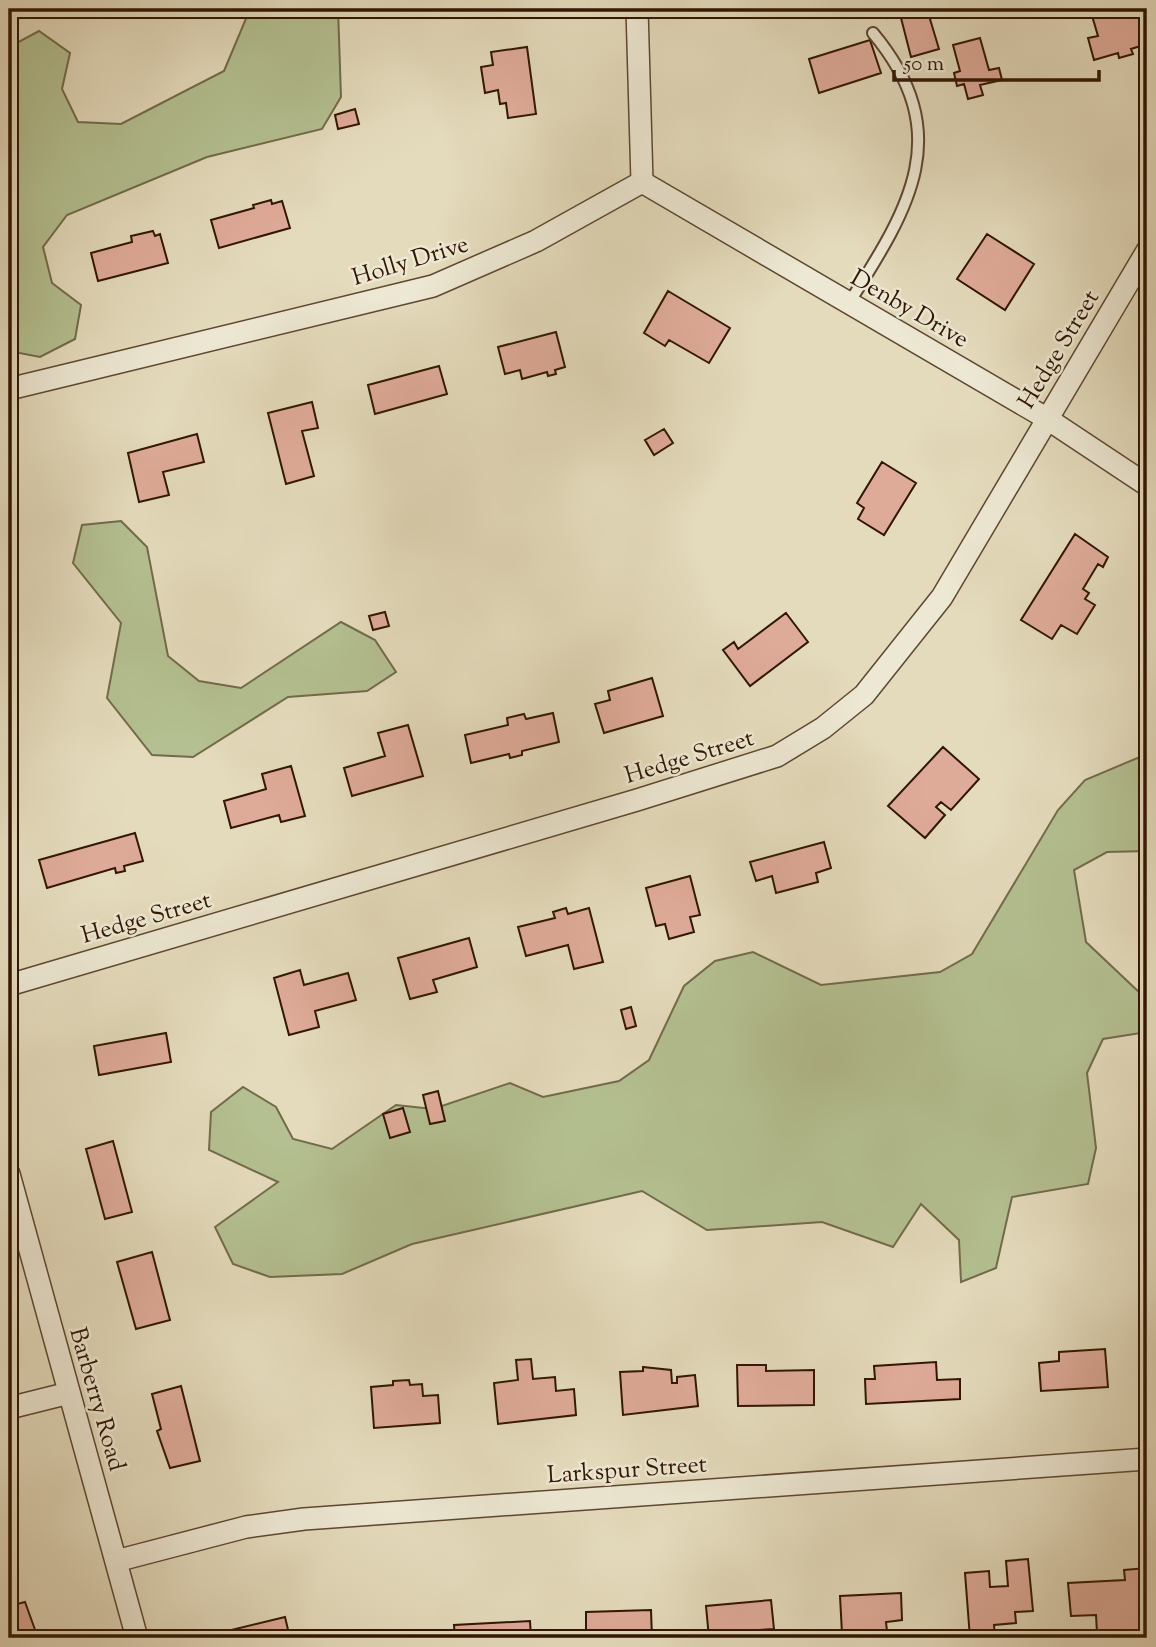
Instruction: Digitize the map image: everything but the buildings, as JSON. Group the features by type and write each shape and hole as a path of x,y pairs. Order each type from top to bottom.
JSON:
{"street":[{"path":"637,9 642,182"},
{"name":"Denby Drive","path":"642,182 1046,418 1147,485"},
{"name":"Holly Drive","path":"9,389 433,286 536,241 642,182"},
{"name":"Hedge Street","path":"9,985 637,800 777,756 822,728 864,695 942,597 1147,251"},
{"name":"Barberry Road","path":"9,1174 137,1638"},
{"path":"9,1408 68,1393"},
{"name":"Larkspur Street","path":"116,1561 246,1527 304,1519 1147,1459"}],"lane":[{"path":"849,303 893,233 909,198 917,166 915,110 889,51 873,33"}],"green space":[{"path":"250,9 338,9 341,97 322,129 207,157 67,215 43,247 52,283 81,305 75,339 40,357 9,351 9,47 39,31 70,53 62,89 78,122 121,124 224,71"},
{"path":"121,521 147,547 168,656 199,681 241,688 341,622 375,640 396,672 367,691 288,697 193,757 152,755 107,698 121,623 73,563 82,525"},
{"path":"1147,754 1147,851 1107,852 1074,870 1086,942 1141,994 1141,1033 1103,1039 1087,1073 1096,1148 1088,1184 1012,1197 996,1268 961,1282 959,1240 921,1204 893,1247 822,1222 707,1230 642,1191 412,1244 342,1274 270,1277 233,1264 215,1227 278,1182 209,1150 211,1112 243,1087 276,1107 293,1139 332,1149 396,1105 433,1109 510,1083 543,1097 619,1081 649,1060 684,986 715,961 753,952 821,985 940,972 972,954 1058,810 1085,780"}]}
